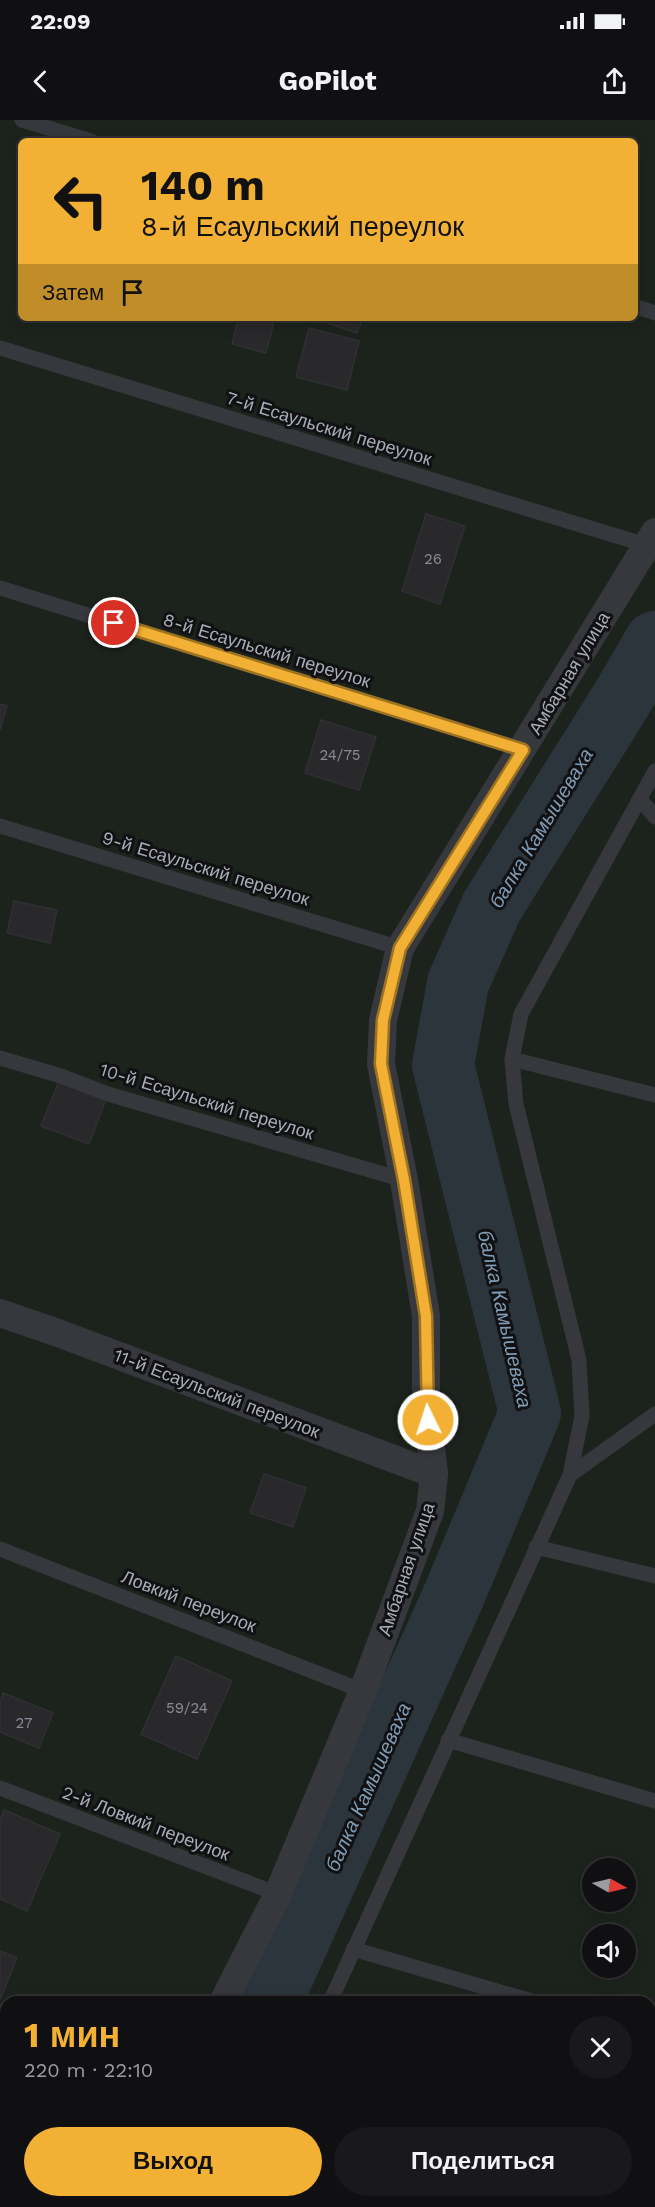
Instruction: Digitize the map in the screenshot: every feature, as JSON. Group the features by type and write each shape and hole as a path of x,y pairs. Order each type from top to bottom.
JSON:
{"street":[{"name":"Амбарная улица","path":"226,1996 278,1894 363,1691 430,1511 434,1474 426,1402 426,1316 404,1180 381,1064 383,1020 400,948 651,538"},
{"name":"11-й Есаульский переулок","path":"0,1313 434,1474"}],"lane":[{"path":"22,120 81,138"},
{"path":"638,307 655,313"},
{"name":"7-й Есаульский переулок","path":"0,348 651,538"},
{"name":"8-й Есаульский переулок","path":"0,588 523,750"},
{"path":"333,1996 570,1475 582,1416 579,1360 516,1104 512,1059 521,1014 655,771"},
{"path":"640,799 655,817"},
{"name":"9-й Есаульский переулок","path":"0,826 400,948"},
{"name":"10-й Есаульский переулок","path":"0,1058 61,1076 108,1094 404,1180"},
{"path":"512,1059 655,1095"},
{"path":"570,1475 655,1414"},
{"path":"536,1547 655,1576"},
{"name":"Ловкий переулок","path":"0,1549 363,1691"},
{"path":"448,1740 655,1801"},
{"name":"2-й Ловкий переулок","path":"0,1788 278,1894"},
{"path":"353,1949 514,1996"}],"shaded area":[{"path":"0,120 655,120 655,1996 0,1996"}],"building":[{"path":"237,321 274,321 266,353 232,344"},
{"path":"322,321 362,321 357,333"},
{"path":"309,328 359,341 347,390 296,377"},
{"path":"426,514 465,526 440,604 402,591"},
{"path":"0,704 7,706 0,730"},
{"path":"321,720 376,737 359,790 305,773"},
{"path":"14,901 57,910 50,943 7,933"},
{"path":"61,1076 108,1094 89,1144 41,1126"},
{"path":"264,1474 306,1488 293,1527 250,1513"},
{"path":"176,1656 232,1681 197,1759 141,1734"},
{"path":"3,1693 53,1713 39,1748 0,1732 0,1702"},
{"path":"4,1810 60,1834 27,1911 0,1899 0,1820"},
{"path":"0,1951 17,1958 0,1996"}],"waterway":[{"name":"балка Камышеваха","path":"274,1996 454,1595 530,1413 443,1065 458,983 492,906 655,642"}],"route":[{"path":"114,623 523,750 400,948 383,1020 381,1064 404,1180 426,1316 428,1420"}]}
